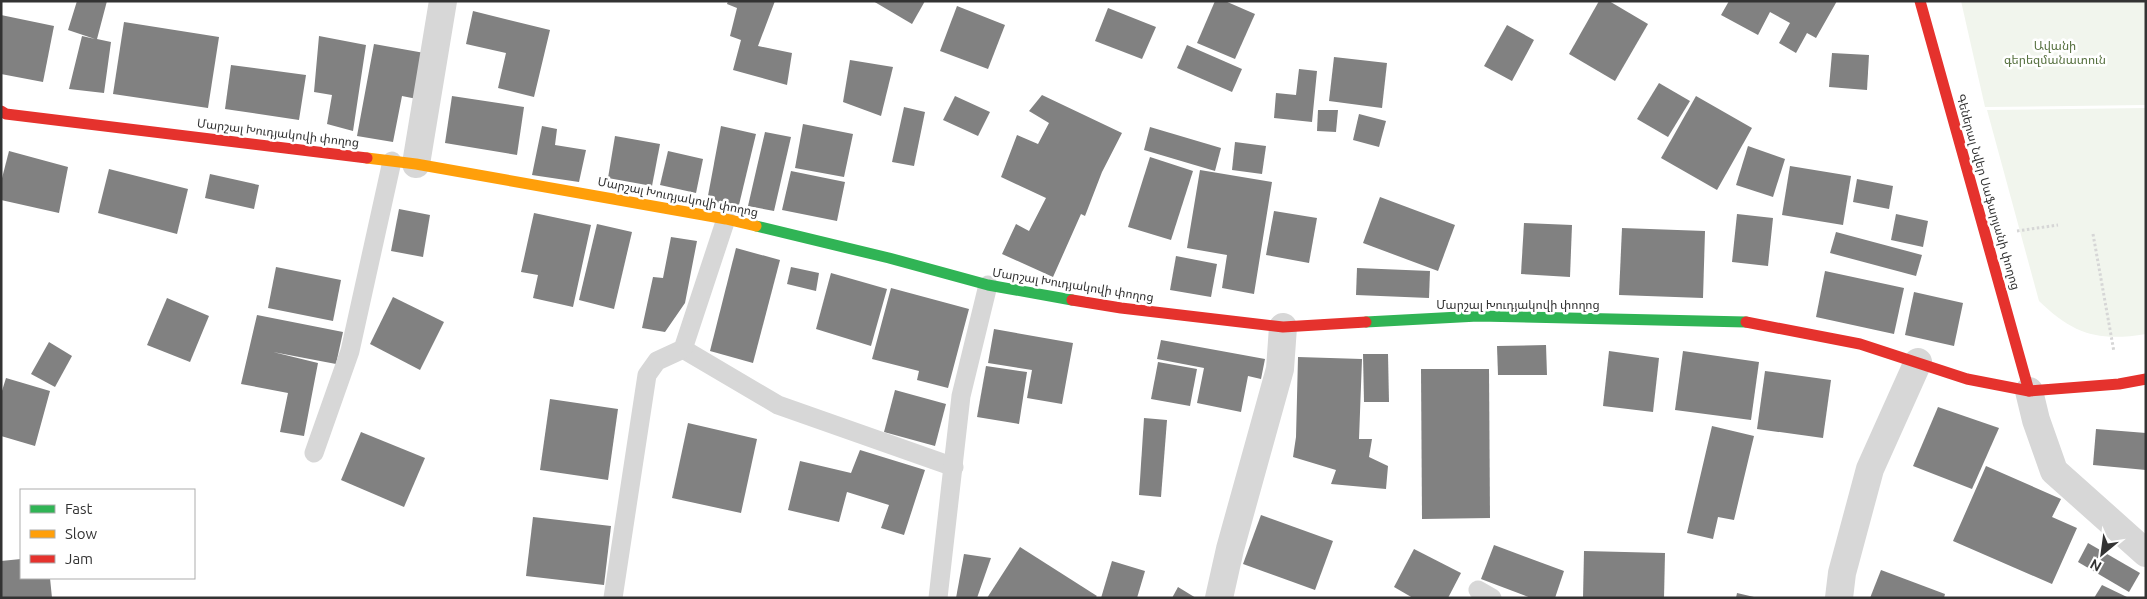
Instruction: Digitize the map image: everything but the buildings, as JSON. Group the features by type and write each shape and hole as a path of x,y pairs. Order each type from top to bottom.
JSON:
{"street":[{"path":"404,162 443,1"},
{"name":"Գեներալ Նվեր Սաֆարյանի փողոց","path":"1920,1 2029,391"},
{"name":"Մարշալ Խուդյակովի փողոց","path":"3,116 404,162 726,219 889,258 988,285 1121,308 1283,327 1478,316 1743,321 1860,344 1967,379 2029,391 2119,384 2146,379"},
{"path":"1219,598 1235,530 1280,369 1283,327"},
{"path":"1839,598 1842,574 1870,469 1918,362"},
{"path":"2029,391 2036,420 2054,472 2146,553"}],"lane":[{"path":"314,453 350,351 404,162"},
{"path":"613,598 647,375 657,361 683,349 726,219"},
{"path":"938,598 961,396 988,285"},
{"path":"683,349 778,405 954,467"}],"path":[{"path":"1986,235 2058,225"},
{"path":"2093,234 2119,384"}],"green space":[{"name":"Ավանի գերեզմանատուն","path":"1961,1 2146,1 2146,105 1985,107"},
{"path":"2146,108 2146,334 2114,337 2087,333 2063,321 2039,301 1987,110"}],"traffic: fast":[{"path":"756,226 889,258 988,285 1072,300"},
{"path":"1366,322 1478,316 1746,322"}],"traffic: slow":[{"path":"367,158 416,164 726,219 756,226"}],"traffic: jam":[{"path":"1920,1 2029,391"},
{"path":"1,111 6,114 367,158"},
{"path":"1072,300 1121,308 1283,327 1366,322"},
{"path":"1746,322 1860,344 1967,379 2029,391 2119,384 2146,379"}]}
